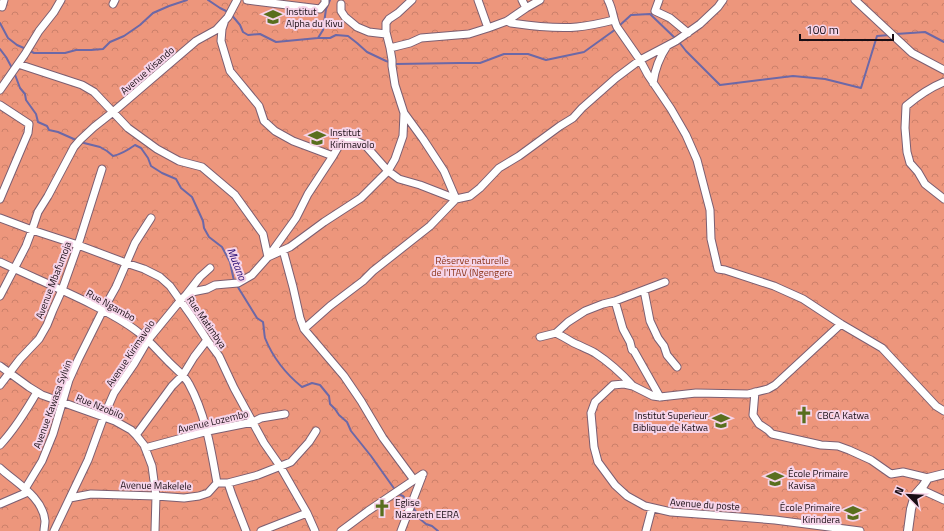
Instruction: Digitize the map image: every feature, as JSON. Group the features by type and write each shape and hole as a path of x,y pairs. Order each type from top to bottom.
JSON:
{"main road":[{"path":"908,531 911,509 915,495 928,478 944,474"}],"street":[{"path":"0,90 61,0"},
{"path":"238,0 226,19 222,29 221,41 230,71 259,106 264,121 275,131 333,156"},
{"path":"247,0 320,9 325,3 325,0"},
{"path":"412,0 386,23 386,34 390,48 395,85 404,113 444,171 456,199"},
{"path":"478,0 488,28"},
{"path":"522,0 526,8"},
{"path":"390,48 410,43 421,38 469,34 488,28 508,21 540,0"},
{"path":"608,0 615,22 621,33 640,60 686,135 697,160 710,210 711,239 718,269 774,286 803,299 882,348 936,406 944,411"},
{"path":"659,0 655,10 670,18 686,33"},
{"path":"268,257 296,218 308,194 344,137 365,145 388,171 399,179 420,185 456,199 470,196 499,168 519,156 573,118 616,78 640,60 700,24 718,7 723,0"},
{"path":"855,0 912,53 944,70"},
{"path":"341,4 341,11 345,17 357,27 369,32 386,34"},
{"name":"Avenue Kisando","path":"32,230 38,212 74,147 80,140 196,41 216,30 226,19"},
{"path":"508,21 511,23 554,28 615,22"},
{"path":"653,82 654,72 660,57 672,42"},
{"path":"18,64 82,85 94,92 128,128 157,149 179,161 202,167 235,195 263,234 268,257"},
{"path":"944,82 919,95 906,106 905,128 907,152 910,163 918,172 925,184 944,199"},
{"path":"0,105 29,124 28,133 0,198"},
{"name":"Avenue Kirimavolo","path":"54,531 88,460 114,393 148,340 180,301 192,292 206,289 215,285 238,283 252,275 268,257 283,250 361,198 388,171 395,159 403,136 404,113"},
{"name":"Avenue Mbafumoja","path":"0,385 39,339 47,325 62,290 78,245 102,169"},
{"path":"304,329 330,306 430,226 456,199"},
{"name":"Rue Matimbya","path":"0,218 78,245 126,264 144,269 160,278 170,286 219,356 234,388 264,443 280,466 315,531"},
{"name":"Avenue Kawasa Sylvin","path":"27,490 42,461 53,434 69,380 103,310 116,287 135,243 151,218"},
{"path":"0,296 26,246 32,230"},
{"path":"283,250 304,329 344,376 383,438 414,480"},
{"name":"Rue Ngambo","path":"0,262 62,290 124,322 138,331 183,375 197,401 208,431 217,484"},
{"path":"186,295 200,277 210,268"},
{"path":"540,337 556,333 568,322 585,311 665,282"},
{"path":"644,290 650,321 655,333 664,346 667,355 678,367"},
{"path":"615,301 623,329 630,342 632,350 634,351 660,398 696,393 748,394 775,385 842,324"},
{"path":"556,333 594,353 623,375 633,386"},
{"path":"136,434 172,386 183,375 207,340"},
{"name":"Rue Nzobilo","path":"0,366 42,395 104,416 136,434 144,444 152,466 156,496 155,531"},
{"name":"Avenue du poste","path":"660,398 633,386 624,384 613,385 594,402 591,413 594,447 598,462 615,485 627,496 644,506 671,512 775,520 860,531"},
{"path":"0,445 15,428 37,392"},
{"path":"755,392 753,415 759,424 772,434 821,445 838,446 871,460 891,474 903,472 928,478"},
{"name":"Avenue Lozembo","path":"145,448 208,431 253,422 261,418 285,414"},
{"path":"217,484 228,483 258,475 291,462 309,442 316,431"},
{"path":"0,468 27,490 39,505 45,521 44,531"},
{"path":"341,531 423,474 401,531"},
{"path":"228,483 246,531"},
{"name":"Avenue Makelele","path":"70,498 91,494 184,498 208,493 217,484"},
{"path":"920,489 944,500"},
{"path":"0,504 27,490"},
{"path":"646,531 652,508"},
{"path":"261,531 307,514"}],"green space":[{"name":"Réserve naturelle de l'ITAV (Ngengere","path":"0,0 944,0 944,531 0,531"}],"waterway":[{"path":"30,51 34,53 65,53 76,50 103,49 110,42 124,36 140,25 153,13 187,0"},
{"path":"208,0 230,13 240,25 243,32 248,35 260,34 276,42 330,38 336,35 348,36 367,52 396,64 480,63 504,54 528,54 546,60 584,52 616,29"},
{"path":"318,38 323,30 326,9 330,0"},
{"path":"619,26 631,15 650,14 676,39"},
{"path":"0,23 8,38 17,45 26,49"},
{"path":"896,34 925,32 944,42"},
{"path":"679,42 720,85 793,76 825,79 861,88 877,36 890,35"},
{"name":"Mutano","path":"0,49 12,68"},
{"name":"Mutano","path":"14,72 20,88 25,94 26,100 36,114 38,122 47,126 49,130 58,132 76,140"},
{"name":"Mutano","path":"80,142 100,147 113,156 125,152 135,145 141,148 148,158 151,166 176,179 181,188 192,197 209,237 222,247 230,262 234,281"},
{"name":"Mutano","path":"236,284 257,318 263,322 265,338 280,365 302,387 312,383 320,385 329,396 330,404 347,422 351,431 398,494 403,496 418,514 420,519 438,531"}],"place":[{"name":"Institut Alpha du Kivu","path":"273,17"},
{"name":"Institut Kirimavolo","path":"317,138"},
{"name":"CBCA Katwa","path":"804,415"},
{"name":"Institut Superieur Biblique de Katwa","path":"721,421"},
{"name":"École Primaire Kavisa","path":"775,479"},
{"name":"Eglise Nazareth EERA","path":"382,508"},
{"name":"École Primaire Kirindera","path":"853,513"}]}
